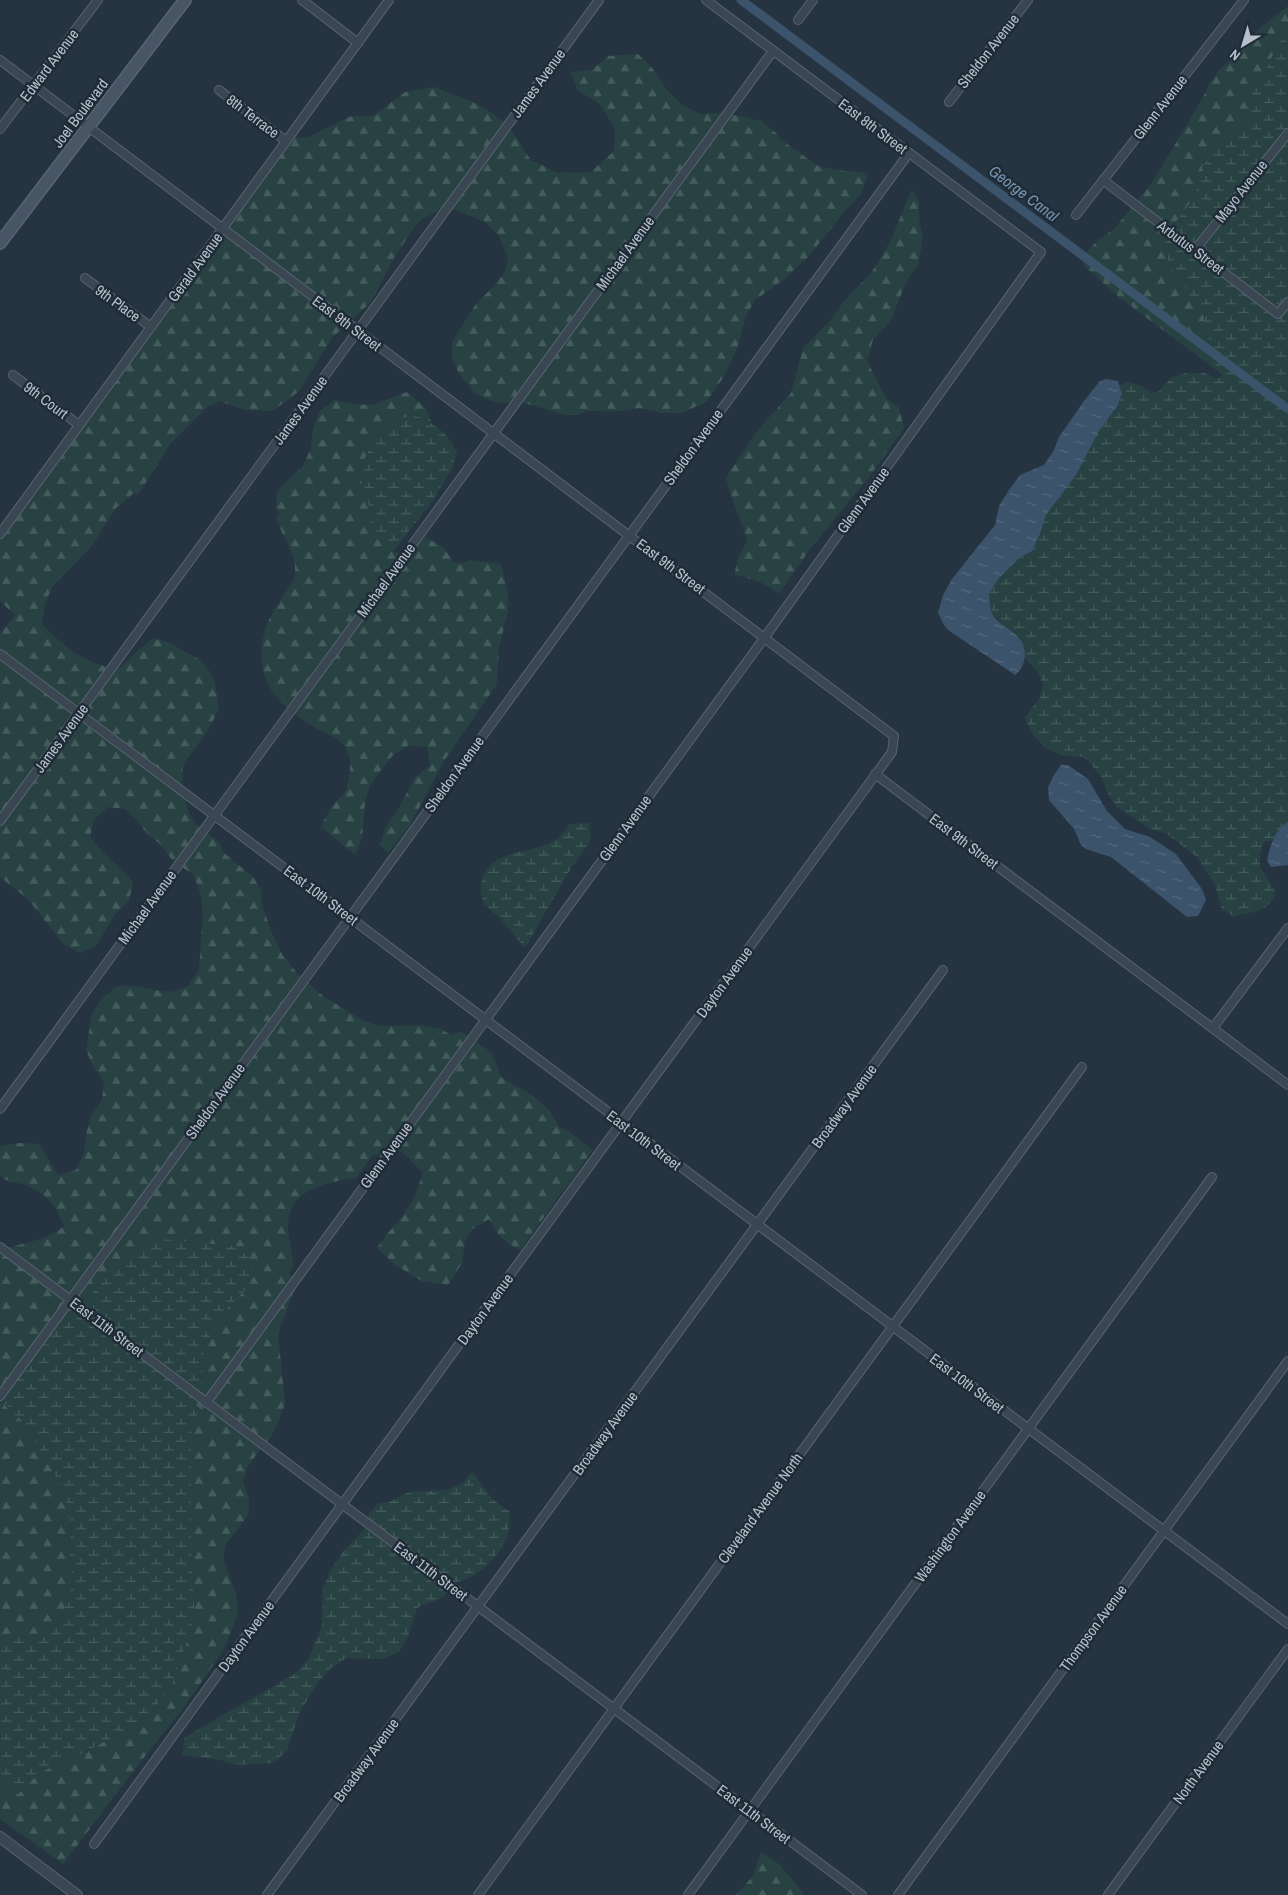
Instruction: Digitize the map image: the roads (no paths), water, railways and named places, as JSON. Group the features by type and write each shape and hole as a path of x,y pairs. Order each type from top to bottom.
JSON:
{"main road":[{"name":"Joel Boulevard","path":"0,244 185,0"}],"street":[{"name":"Edward Avenue","path":"0,129 98,0"},
{"path":"302,0 358,43"},
{"name":"Gerald Avenue","path":"0,534 389,0"},
{"name":"James Avenue","path":"0,821 599,0"},
{"name":"East 8th Street","path":"706,0 1042,252"},
{"path":"798,20 813,0"},
{"name":"Sheldon Avenue","path":"949,102 1028,0"},
{"name":"Glenn Avenue","path":"1076,215 1244,0"},
{"name":"Michael Avenue","path":"0,1109 773,51"},
{"name":"East 9th Street","path":"0,60 894,736 892,752 875,774 1288,1085"},
{"name":"8th Terrace","path":"219,90 286,141"},
{"name":"Mayo Avenue","path":"1195,250 1288,133"},
{"name":"Sheldon Avenue","path":"0,1396 908,153"},
{"name":"Arbutus Street","path":"1103,180 1278,314 1288,302"},
{"name":"Glenn Avenue","path":"206,1402 765,637 1042,252"},
{"name":"9th Place","path":"85,278 151,327"},
{"name":"9th Court","path":"13,375 79,425"},
{"path":"0,518 8,523"},
{"name":"East 10th Street","path":"0,654 1288,1624"},
{"name":"Dayton Avenue","path":"94,1844 875,774"},
{"path":"1213,1028 1288,928"},
{"name":"Broadway Avenue","path":"267,1895 943,970"},
{"name":"Cleveland Avenue North","path":"478,1895 1082,1067"},
{"name":"Washington Avenue","path":"688,1895 1212,1177"},
{"name":"East 11th Street","path":"0,1246 862,1895"},
{"name":"Thompson Avenue","path":"898,1895 1288,1361"},
{"name":"North Avenue","path":"1108,1895 1288,1649"},
{"path":"0,1837 77,1895"}],"water":[{"path":"1106,379 1118,381 1122,393 1118,405 1099,431 1076,475 1046,515 1032,551 1021,557 999,578 989,594 991,611 994,617 1018,637 1025,651 1022,667 1015,675 948,630 938,613 943,595 952,579 995,525 999,506 1020,475 1044,465 1054,450 1059,437 1084,401 1099,382"},
{"path":"1061,765 1068,765 1088,779 1107,811 1125,829 1150,837 1176,854 1202,889 1206,900 1198,916 1187,917 1111,857 1086,849 1081,845 1074,829 1049,800 1048,787"},
{"path":"1288,822 1288,865 1271,867 1267,861 1271,845 1276,834"}],"waterway":[{"name":"George Canal","path":"741,0 1288,409"}]}
